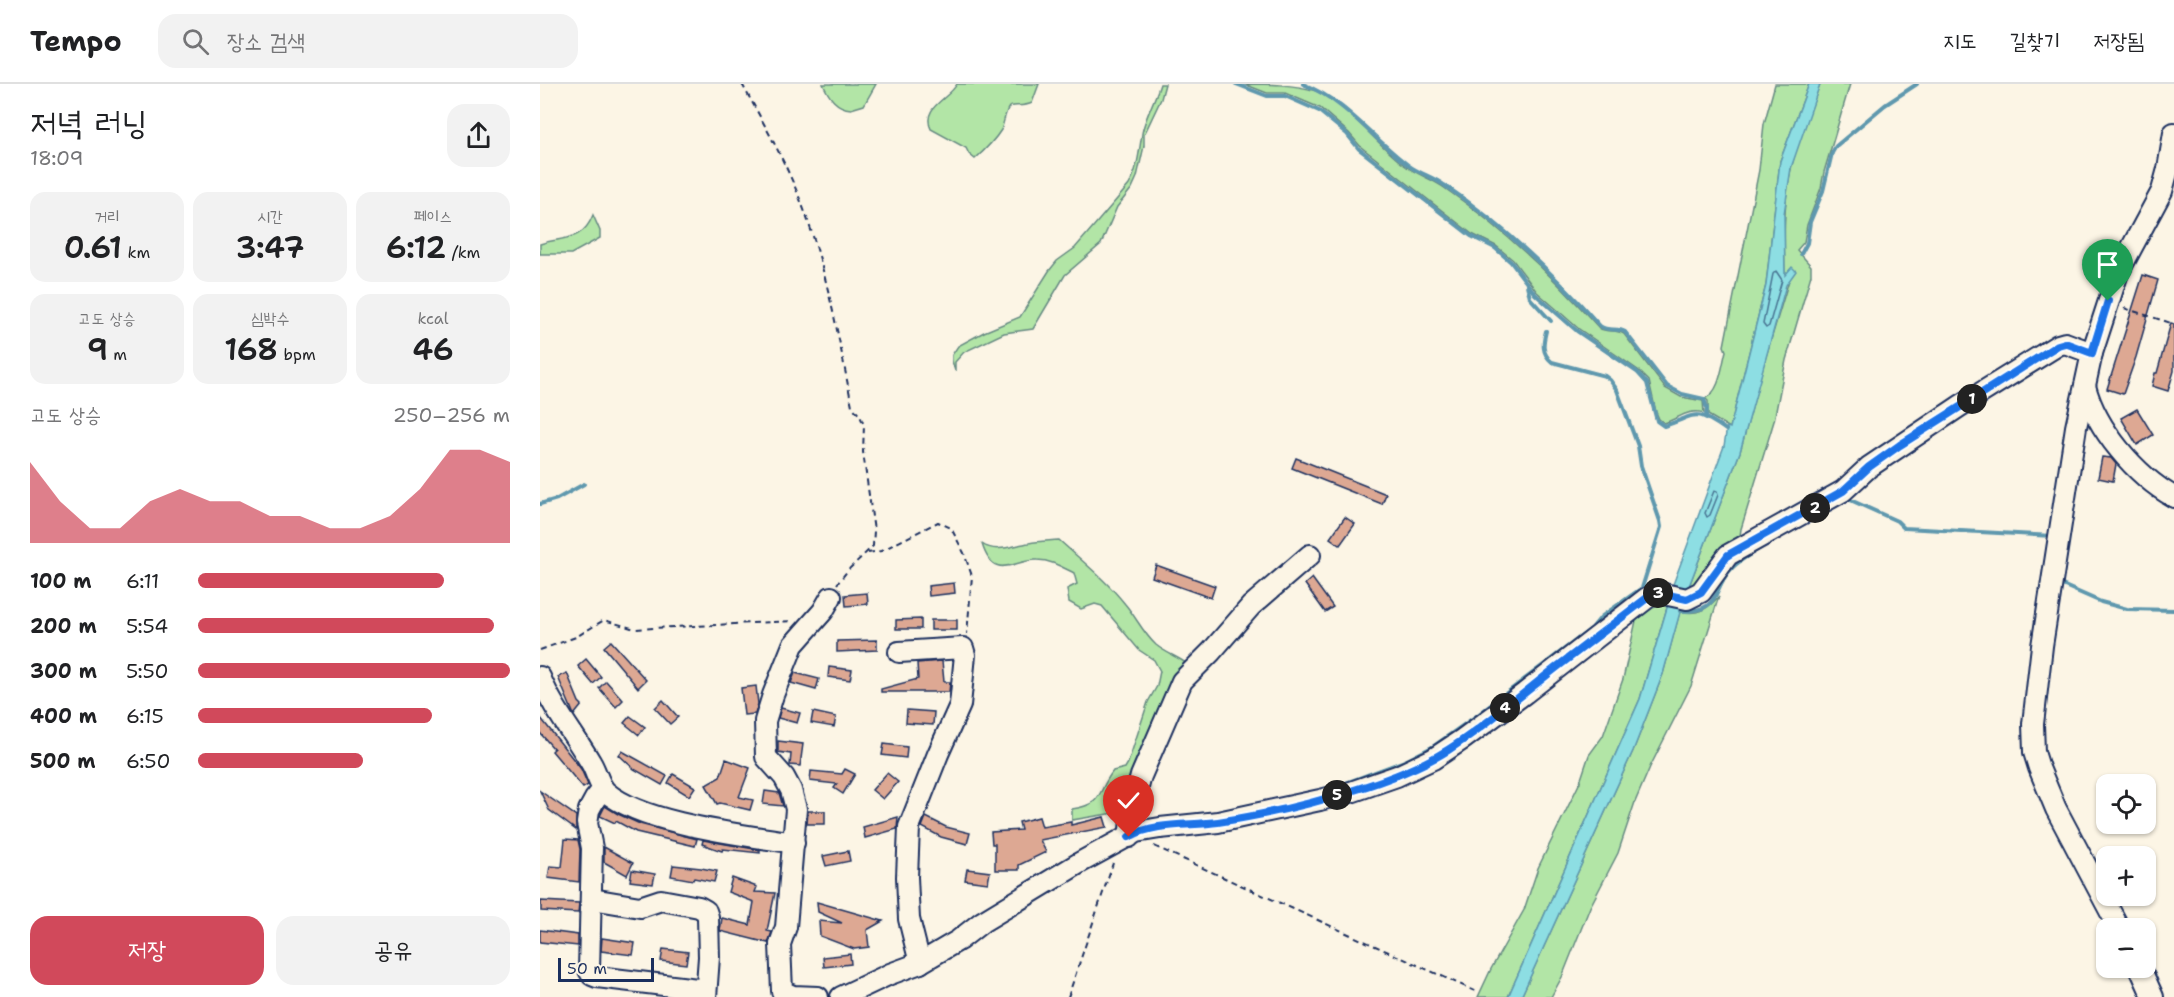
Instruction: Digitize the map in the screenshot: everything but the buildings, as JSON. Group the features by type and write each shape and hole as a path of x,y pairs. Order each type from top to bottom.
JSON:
{"street":[{"path":"2114,918 2056,809 2038,768 2034,752 2033,724 2042,646 2092,353 2118,273 2162,191 2174,133"},
{"path":"841,997 920,963 1081,862 1128,837 1160,828 1218,822 1351,792 1406,772 1433,759 1464,739 1647,598 1659,593 1677,597 1701,592 1728,555 1843,491 1869,467 2058,345 2065,343 2092,353"},
{"path":"2085,384 2089,401 2108,434 2144,477 2174,497"},
{"path":"1128,837 1138,784 1182,681 1251,606 1310,555"},
{"path":"818,997 793,996 782,992 780,985 780,944 786,927 796,809 784,777 766,757 765,721 772,695 793,645 831,597"},
{"path":"899,652 963,648 965,655 960,705 909,827 907,877 909,919 920,963"},
{"path":"540,677 557,712 596,772 603,789 618,801 652,815 717,830 794,843"},
{"path":"592,899 640,907 661,900 699,907 706,911 709,957 706,994 616,980 592,975 589,970 592,848 587,823 589,810 603,789"},
{"path":"2144,978 2152,997"}],"path":[{"path":"742,84 794,184 823,266 852,406 864,425 863,452 874,531 873,546 842,577 831,597"},
{"path":"867,553 881,551 938,522 951,528 964,553 972,576 967,635 963,648"},
{"path":"540,650 576,637 604,620 635,628 814,621"},
{"path":"1068,997 1117,853 1128,837 1140,839 1477,992"}],"green space":[{"path":"823,84 876,84 864,105 851,109 834,101"},
{"path":"957,84 1039,84 1032,103 1009,107 1001,130 975,159 966,148 931,129 929,121 933,109"},
{"path":"1160,84 1165,84 1161,99 1144,135 1144,146 1137,177 1132,188 1117,207 1101,244 1065,275 1033,329 1004,333 964,352 955,362 955,371 952,355 958,346 1020,317 1057,261 1075,248 1129,185 1136,166 1143,129"},
{"path":"1244,84 1298,87 1316,91 1329,98 1407,167 1443,187 1505,235 1544,271 1599,328 1624,334 1665,388 1681,397 1703,401 1704,413 1688,413 1664,423 1656,412 1649,381 1638,370 1579,329 1537,292 1513,260 1496,246 1472,234 1361,147 1349,133 1320,108 1285,93 1267,93"},
{"path":"1775,84 1809,84 1780,161 1766,285 1730,428 1708,415 1708,401 1705,398 1714,391 1722,371 1726,351 1724,346 1759,170 1764,124"},
{"path":"1820,84 1850,84 1821,188 1807,225 1804,242 1797,250 1811,266 1811,275 1786,360 1774,421 1741,529 1740,536 1745,540 1695,591 1686,594 1740,452 1789,280 1785,277 1784,249 1788,182 1797,147"},
{"path":"593,215 600,231 600,238 571,254 540,254 540,244 577,234 589,224"},
{"path":"1059,540 1110,587 1156,645 1190,666 1126,811 1072,820 1072,809 1095,801 1113,771 1125,768 1128,763 1148,702 1157,686 1160,671 1154,660 1139,650 1102,606 1095,604 1081,609 1069,602 1067,589 1077,584 1074,573 1042,560 999,566 992,563 982,544 999,549 1033,542"},
{"path":"1719,596 1691,686 1650,767 1635,802 1618,853 1590,907 1562,977 1551,997 1521,997 1633,751 1663,674 1680,611 1697,612 1711,605"},
{"path":"1669,601 1640,699 1508,997 1478,997 1524,910 1538,868 1580,782 1589,755 1603,736 1623,679 1637,616 1649,602"}],"water":[{"path":"1809,84 1820,84 1791,168 1784,214 1785,275 1792,267 1796,271 1786,285 1740,452 1686,594 1671,590 1724,446 1727,427 1730,428 1766,285 1780,161"},
{"path":"1669,601 1682,605 1663,674 1633,751 1521,997 1508,997 1640,699"}],"waterway":[{"path":"1236,84 1267,96 1285,96 1319,111 1347,134 1359,149 1471,236 1495,248 1511,262 1535,294 1577,331 1637,372 1647,383 1657,421 1664,426 1695,415 1707,418 1726,430"},
{"path":"1303,84 1346,110 1408,165 1440,182 1507,233 1546,269 1600,326 1625,332 1667,386 1682,394 1704,399 1707,409 1706,416"},
{"path":"1801,254 1807,243 1810,222 1823,191 1832,153 1836,146 1885,105 1917,84"},
{"path":"1527,285 1530,298 1551,321"},
{"path":"1340,785 1407,760 1434,746 1642,588 1661,527 1641,466 1638,446 1617,390 1610,380 1605,376 1548,359 1544,351 1546,331"},
{"path":"540,504 557,499 584,484"},
{"path":"1846,498 1897,521 1904,528 2053,536"},
{"path":"1680,611 1704,608 1714,598 1721,583 1733,567 1760,548"},
{"path":"2060,581 2060,584 2101,602 2127,609 2174,610"}],"route":[{"path":"1129,837 1136,832 1218,822 1320,800 1397,776 1433,759 1464,739 1647,598 1659,593 1687,599 1701,592 1728,555 1738,548 1752,543 1768,532 1823,504 1843,491 1869,467 1900,445 2058,345 2065,343 2092,353 2108,301"}]}
